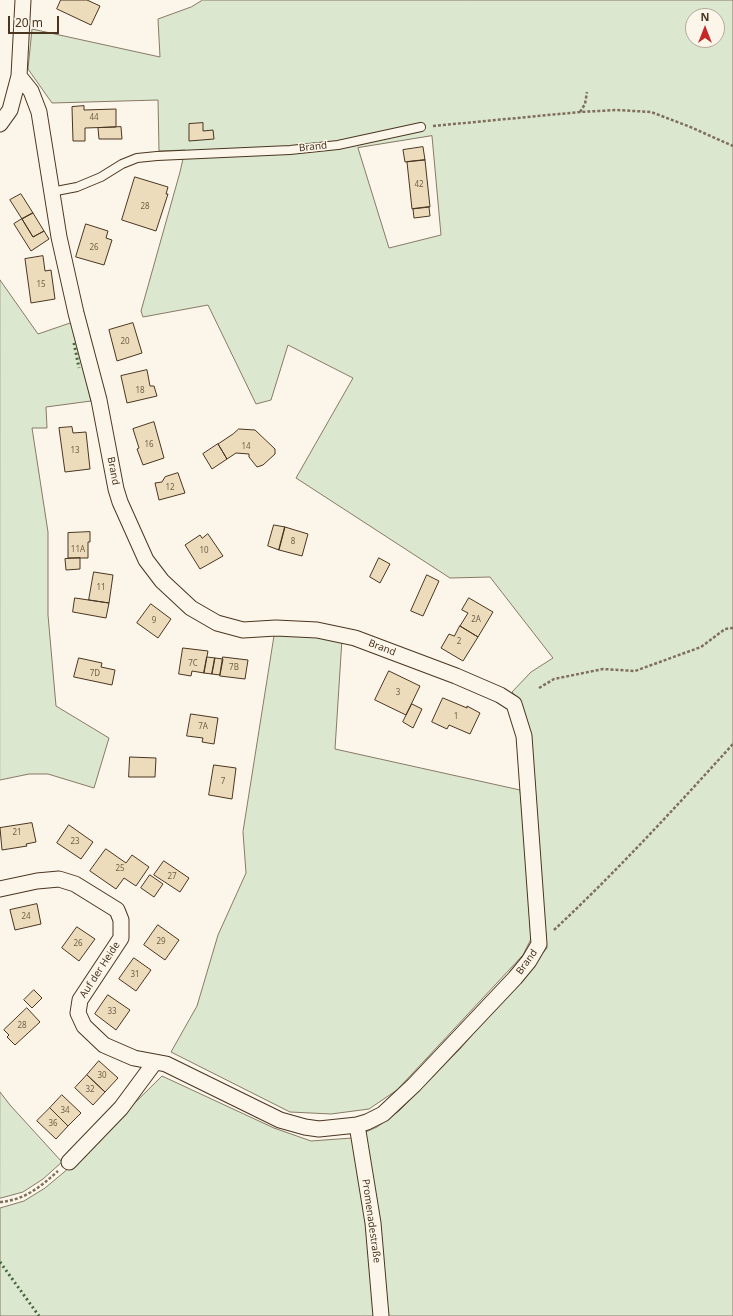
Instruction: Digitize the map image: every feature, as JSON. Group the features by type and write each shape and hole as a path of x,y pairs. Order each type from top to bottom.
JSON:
{"street":[{"path":"0,124 10,110 19,76 23,0"},
{"name":"Brand","path":"19,76 31,91 39,112 59,237 76,313 99,400 116,489 120,502 146,560 162,581 191,608 218,623 243,630 276,628 317,630 355,638 456,676 500,695 514,704 524,736 539,944 529,961 515,978 414,1085 383,1114 357,1126"},
{"name":"Auf der Heide","path":"0,890 37,881 59,879 75,884 117,910 121,920 121,938 80,1000 78,1013 84,1026 104,1044 134,1058 166,1064 280,1120 305,1128 319,1129 357,1126"},
{"path":"69,1162 121,1108 155,1062"},
{"name":"Promenadestraße","path":"357,1126 373,1224 382,1316"}],"lane":[{"name":"Brand","path":"51,192 82,184 101,177 122,164 137,158 297,149 338,144 421,127"}],"path":[{"path":"580,112 586,104 588,92"},
{"path":"421,127 580,112 617,110 651,112 688,126 733,146"},
{"path":"539,688 554,679 603,669 634,671 701,647 725,629 733,628"},
{"path":"539,944 588,899 649,837 733,744"},
{"path":"0,1202 24,1197 46,1182 69,1162"}],"green space":[{"path":"203,0 733,0 733,1316 0,1316 0,1208 24,1201 45,1188 69,1168 162,1076 274,1128 311,1141 352,1138 377,1127 399,1111 460,1049 547,948 539,855 521,704 512,692 531,672 553,658 490,577 450,578 296,478 353,378 288,345 271,400 256,404 208,305 143,317 141,311 185,150 159,151 158,100 52,103 28,69 32,29 160,57 158,19 191,7","holes":["432,136 441,235 389,248 358,148"]},
{"path":"0,280 38,334 73,322 91,401 46,407 47,428 32,428 48,532 48,615 56,706 109,738 94,788 48,774 29,774 0,780"},
{"path":"275,632 342,639 335,749 520,790 527,858 532,937 523,955 397,1090 369,1109 331,1114 290,1112 171,1052 197,1006 218,935 246,873 243,832"},
{"path":"0,1092 62,1162 43,1179 23,1192 1,1198 0,1198"}],"building":[{"path":"61,0 87,0 100,6 91,25 57,9"},
{"path":"84,106 84,110 116,109 116,127 85,128 85,141 73,141 72,107"},
{"path":"203,123 203,131 213,130 214,139 189,141 189,124"},
{"path":"121,127 122,139 99,139 98,128"},
{"path":"423,147 425,160 405,162 403,150"},
{"path":"425,160 430,207 412,209 407,162"},
{"path":"135,177 168,187 166,194 168,194 156,231 122,220"},
{"path":"21,194 33,213 22,219 10,200"},
{"path":"429,207 430,216 414,218 413,209"},
{"path":"33,213 44,231 33,237 22,219"},
{"path":"22,219 33,237 44,231 49,239 31,251 14,224"},
{"path":"86,224 108,231 106,238 112,240 104,265 76,257"},
{"path":"43,256 45,271 51,270 55,299 31,303 25,259"},
{"path":"133,323 142,353 117,361 109,330"},
{"path":"147,370 150,386 154,386 157,396 127,403 121,376"},
{"path":"154,422 164,458 143,465 137,449 139,448 133,429"},
{"path":"72,427 73,433 86,432 90,469 65,472 59,428"},
{"path":"239,429 255,430 275,449 275,454 263,465 257,467 249,457 249,454 236,453 227,459 218,444"},
{"path":"218,444 227,459 212,469 203,454"},
{"path":"178,473 185,493 159,500 155,483 162,482 165,477"},
{"path":"274,525 285,527 279,550 268,546"},
{"path":"285,527 308,534 302,556 279,550"},
{"path":"90,532 90,542 88,542 88,558 68,558 68,533"},
{"path":"208,534 223,556 200,569 185,545 200,535 202,538"},
{"path":"80,558 80,569 66,570 65,559"},
{"path":"379,558 390,564 380,583 370,577"},
{"path":"94,572 113,575 109,603 89,600"},
{"path":"427,575 439,581 423,616 411,611"},
{"path":"75,598 109,603 106,618 73,612"},
{"path":"469,598 493,612 478,637 460,626 468,613 462,610"},
{"path":"151,604 171,619 158,638 137,623"},
{"path":"460,626 478,637 463,661 441,648 449,634 454,636"},
{"path":"183,648 208,651 204,673 192,671 191,676 179,674"},
{"path":"207,657 215,658 212,674 204,673"},
{"path":"223,657 248,660 245,679 220,676"},
{"path":"79,658 102,663 101,667 115,670 112,685 74,677"},
{"path":"215,658 223,659 220,675 212,674"},
{"path":"389,671 420,686 406,715 375,700"},
{"path":"443,698 467,708 467,706 480,713 470,734 449,725 447,729 432,722"},
{"path":"412,704 422,709 413,728 403,722"},
{"path":"191,714 218,718 214,744 202,742 203,738 187,736"},
{"path":"130,757 156,758 155,777 129,777"},
{"path":"214,765 236,768 232,799 209,795"},
{"path":"32,823 36,842 26,844 27,846 2,850 0,828"},
{"path":"69,825 93,842 81,859 57,843"},
{"path":"106,849 126,863 132,855 149,867 136,886 124,878 116,889 90,871"},
{"path":"164,861 189,878 180,892 154,875"},
{"path":"150,875 163,884 154,897 141,888"},
{"path":"37,904 41,924 15,930 10,910"},
{"path":"158,925 179,940 165,960 144,945"},
{"path":"77,927 95,939 79,961 62,948"},
{"path":"134,958 151,970 136,991 119,979"},
{"path":"34,990 42,998 32,1008 24,1000"},
{"path":"108,995 130,1010 116,1030 95,1014"},
{"path":"27,1008 40,1022 15,1045 7,1037 9,1035 4,1030"},
{"path":"99,1061 118,1078 105,1092 87,1075"},
{"path":"87,1075 105,1092 93,1105 75,1088"},
{"path":"62,1095 81,1113 68,1126 50,1108"},
{"path":"50,1108 68,1126 56,1139 37,1121"}],"hedge":[{"path":"74,343 79,368"},
{"path":"0,1262 39,1316"}]}
